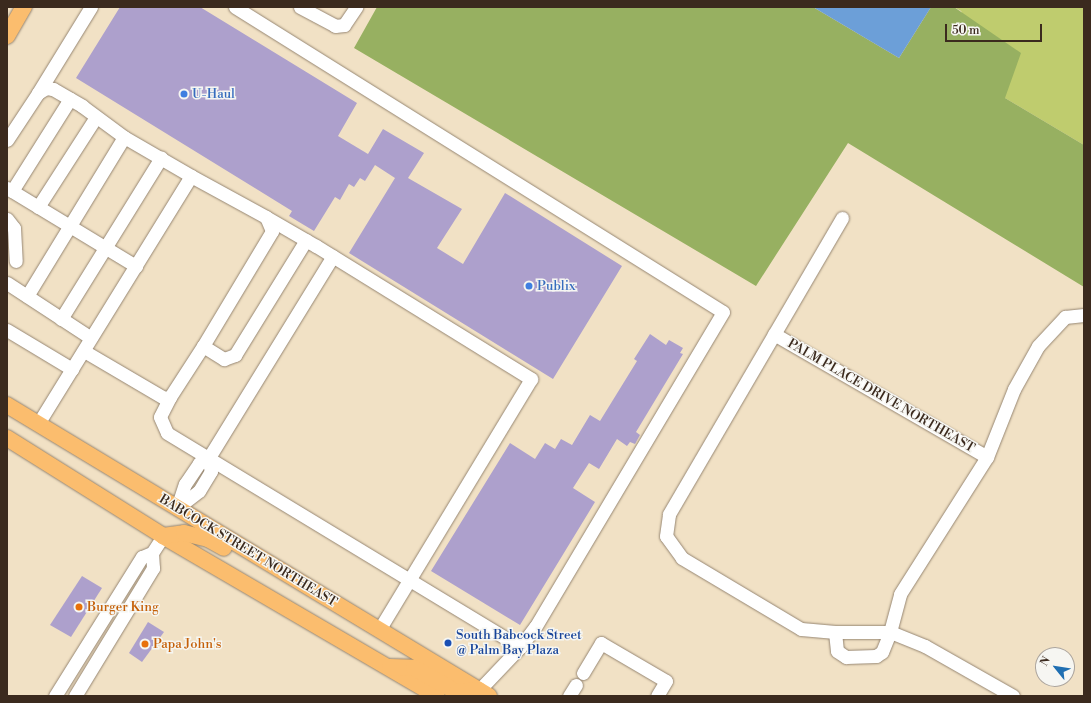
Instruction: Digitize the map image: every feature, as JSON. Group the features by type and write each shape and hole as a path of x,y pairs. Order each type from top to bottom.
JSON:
{"main road":[{"path":"7,36 24,7"},
{"name":"BABCOCK STREET NORTHEAST","path":"7,405 484,693"},
{"path":"7,438 163,536 437,696"},
{"path":"163,536 184,533 208,539 254,565 288,575"},
{"path":"386,666 414,668 457,692 484,693"}],"street":[{"path":"7,140 91,7"},
{"path":"235,7 723,312 535,627 484,693"},
{"path":"300,7 335,26 344,25 356,7"},
{"path":"38,93 46,88 53,89 70,99 124,137 333,256 531,379 379,630"},
{"path":"70,99 10,189 136,266"},
{"path":"38,207 96,117"},
{"path":"27,296 124,137"},
{"path":"61,318 161,158"},
{"path":"38,424 191,176"},
{"path":"266,218 272,231 170,397 160,417 167,433 408,581 520,647"},
{"name":"PALM PLACE DRIVE NORTHEAST","path":"842,218 670,514 666,536 682,558 801,629 835,632 890,632 925,646 1013,696"},
{"path":"7,220 14,228 16,256 7,241"},
{"path":"202,346 224,359 235,355 306,240"},
{"path":"177,508 185,484 199,463 208,459 333,256"},
{"path":"7,284 91,338"},
{"name":"PALM PLACE DRIVE NORTHEAST","path":"890,632 900,594 987,457 1014,389 1038,346 1065,317 1084,315"},
{"path":"7,330 72,369"},
{"name":"PALM PLACE DRIVE NORTHEAST","path":"774,334 987,457"},
{"path":"84,351 164,398 170,397"},
{"path":"75,696 154,568 152,554 163,536"},
{"path":"55,696 142,557 152,554"},
{"path":"835,632 837,651 846,657 876,656 882,652 890,632"},
{"path":"583,674 601,643 666,681 657,696"}],"green space":[{"path":"377,7 813,7 899,58 931,7 954,7 1021,53 1005,98 1084,145 1084,287 848,143 756,286 354,48"},
{"path":"954,7 1084,7 1084,145 1005,98 961,11"}],"water":[{"path":"813,7 931,7 899,58"}],"building":[{"path":"120,7 200,7 357,103 338,136 368,154 383,129 424,153 408,178 462,209 437,248 463,264 505,193 622,266 553,379 349,253 395,178 375,165 365,181 360,178 354,187 349,184 340,200 335,197 314,231 289,216 292,211 76,78"},
{"path":"650,334 666,345 669,340 683,348 680,353 683,354 636,432 640,435 635,444 630,442 627,446 617,439 599,469 589,463 573,488 595,502 520,625 431,571 510,443 535,459 545,443 555,449 561,439 572,445 590,415 600,421 637,361 634,359"},
{"path":"82,576 102,588 71,637 50,625"},
{"path":"148,622 164,632 142,662 129,653"}],"place":[{"name":"U-Haul","path":"184,94"},
{"name":"Publix","path":"529,286"},
{"name":"Burger King","path":"79,607"},
{"name":"South Babcock Street @ Palm Bay Plaza","path":"448,643"},
{"name":"Papa John's","path":"145,644"}]}
